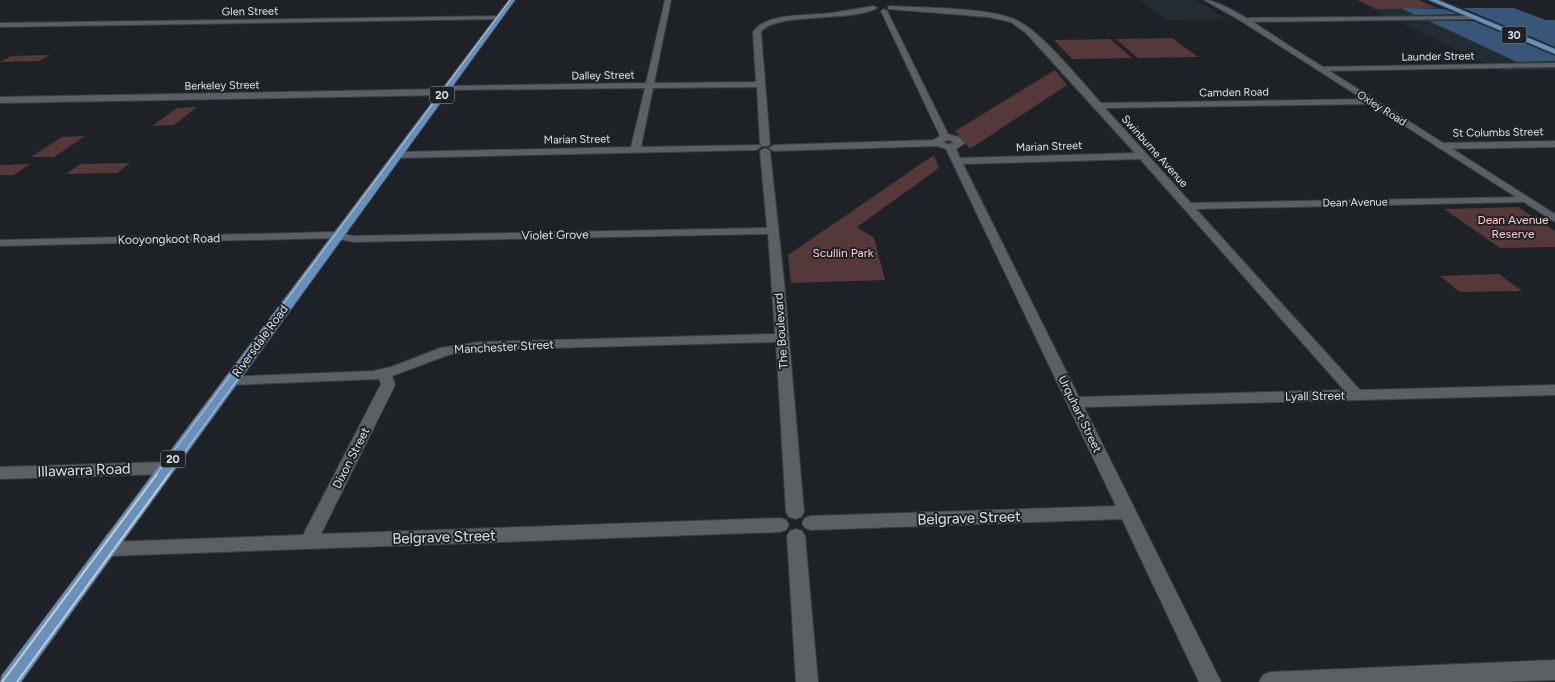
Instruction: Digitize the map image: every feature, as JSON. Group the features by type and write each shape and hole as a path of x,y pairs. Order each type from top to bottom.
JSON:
{"main road":[{"name":"Riversdale Road","path":"9,682 512,0"},
{"name":"30","path":"1432,0 1555,52"}],"street":[{"path":"635,150 668,0"},
{"name":"Oxley Road","path":"1207,0 1372,101 1555,219"},
{"name":"The Boulevard","path":"794,512 757,32 760,27 780,19 830,15 882,7"},
{"name":"Swinburne Avenue","path":"882,7 988,15 1019,24 1029,31 1356,395"},
{"name":"Urquhart Street","path":"882,7 944,142 957,162 1210,682"},
{"name":"Glen Street","path":"0,25 499,17"},
{"path":"1242,20 1472,17"},
{"name":"Launder Street","path":"1320,69 1555,66"},
{"name":"Dalley Street","path":"446,90 760,84"},
{"name":"Berkeley Street","path":"0,100 446,90"},
{"name":"Camden Road","path":"1097,106 1372,101"},
{"name":"Marian Street","path":"398,155 765,148 944,142"},
{"name":"St Columbs Street","path":"1441,146 1555,144"},
{"name":"Marian Street","path":"957,162 1142,156"},
{"name":"Dean Avenue","path":"1188,206 1523,198"},
{"name":"Violet Grove","path":"338,236 353,239 772,231"},
{"name":"Kooyongkoot Road","path":"0,243 338,236"},
{"name":"Manchester Street","path":"232,380 362,377 384,374 445,351 479,346 781,338"},
{"name":"Dixon Street","path":"309,541 388,384 384,374"},
{"name":"Lyall Street","path":"1074,402 1555,390"},
{"name":"Illawarra Road","path":"0,472 167,468"},
{"path":"794,512 803,514 811,523 809,531 796,536 784,532 780,525 782,518 794,512"},
{"name":"Belgrave Street","path":"811,523 1128,512"},
{"name":"Belgrave Street","path":"107,549 780,525"},
{"path":"796,536 808,682"},
{"path":"1270,682 1555,670"}],"shaded area":[{"path":"1140,0 1196,0 1226,19 1168,20"},
{"path":"1436,7 1555,59 1555,70 1502,71 1370,8"}],"green space":[{"path":"1357,0 1419,0 1437,8 1376,9"},
{"path":"1172,38 1198,57 1138,58 1116,39"},
{"path":"1110,39 1132,58 1072,59 1054,40"},
{"path":"50,55 39,61 0,62 11,56"},
{"path":"1055,70 1067,85 970,149 955,131"},
{"path":"197,107 174,125 152,126 177,108"},
{"path":"85,136 54,157 31,157 62,137"},
{"name":"Scullin Park","path":"934,155 939,168 857,227 874,238 885,280 791,283 788,255"},
{"path":"130,163 117,173 66,174 80,164"},
{"path":"30,164 14,175 0,175 0,165"},
{"name":"Dean Avenue Reserve","path":"1518,207 1555,231 1555,247 1500,248 1444,209"},
{"path":"1499,274 1522,291 1460,292 1440,276"}],"building":[{"path":"1401,8 1444,9 1458,14 1415,15"},
{"path":"1463,8 1514,8 1546,20 1555,20 1555,47"},
{"path":"1429,21 1473,21 1555,56 1555,61 1517,62"}],"tram line":[{"path":"156,475 510,0"},
{"path":"168,475 274,329"},
{"path":"2,682 157,474"},
{"path":"17,682 169,474"}]}
